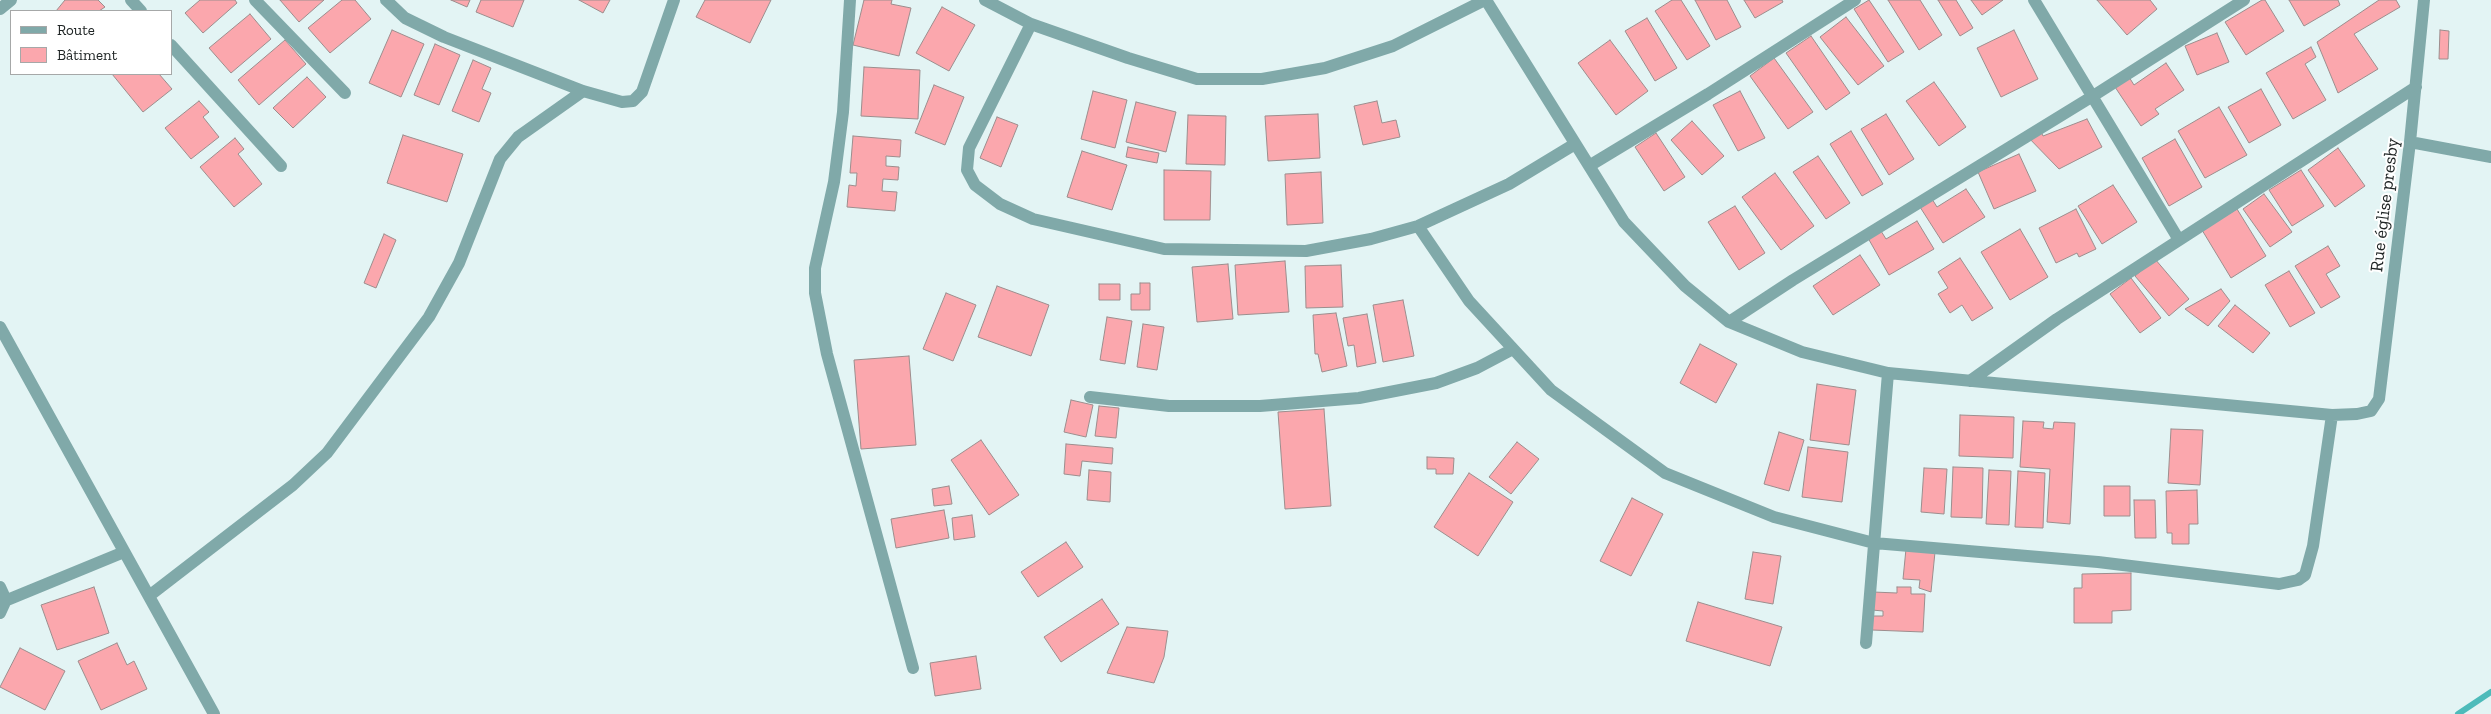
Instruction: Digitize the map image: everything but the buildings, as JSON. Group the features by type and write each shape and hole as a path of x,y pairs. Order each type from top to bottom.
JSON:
{"street":[{"path":"0,10 11,0"},
{"path":"131,0 140,10"},
{"path":"255,0 345,93"},
{"path":"386,0 406,18 444,37 583,91 622,102 634,101 642,92 674,0"},
{"path":"850,0 842,121 834,182 815,268 815,293 827,354 913,668"},
{"path":"985,0 1031,24 1128,58 1197,79 1262,79 1325,68 1393,46 1486,0 1624,222 1685,286 1729,322 1802,352 1888,374 2332,414 2313,546 2305,575 2298,580 2278,584 2098,562 1874,543 1774,517 1665,473 1550,390 1469,301 1418,226"},
{"path":"1589,166 1708,94 1855,0"},
{"path":"2034,0 2179,240"},
{"path":"1729,322 1793,280 2093,96 2244,0"},
{"name":"Rue église presby","path":"2332,414 2357,414 2371,411 2379,400 2410,142 2424,0"},
{"path":"1031,24 969,148 967,170 975,186 1000,204 1033,219 1164,249 1306,251 1371,239 1418,226 1509,184 1575,144"},
{"path":"172,46 281,166"},
{"path":"1970,381 2057,319 2416,86"},
{"path":"149,596 293,485 327,452 429,317 460,263 500,160 518,136 583,91"},
{"path":"2410,142 2491,156"},
{"path":"0,327 214,714"},
{"path":"1090,397 1169,406 1260,406 1359,398 1436,383 1477,368 1513,349"},
{"path":"1866,643 1888,374"},
{"path":"3,602 124,552"},
{"path":"0,587 3,602 0,613"}],"waterway":[{"path":"2458,714 2491,692"}]}
